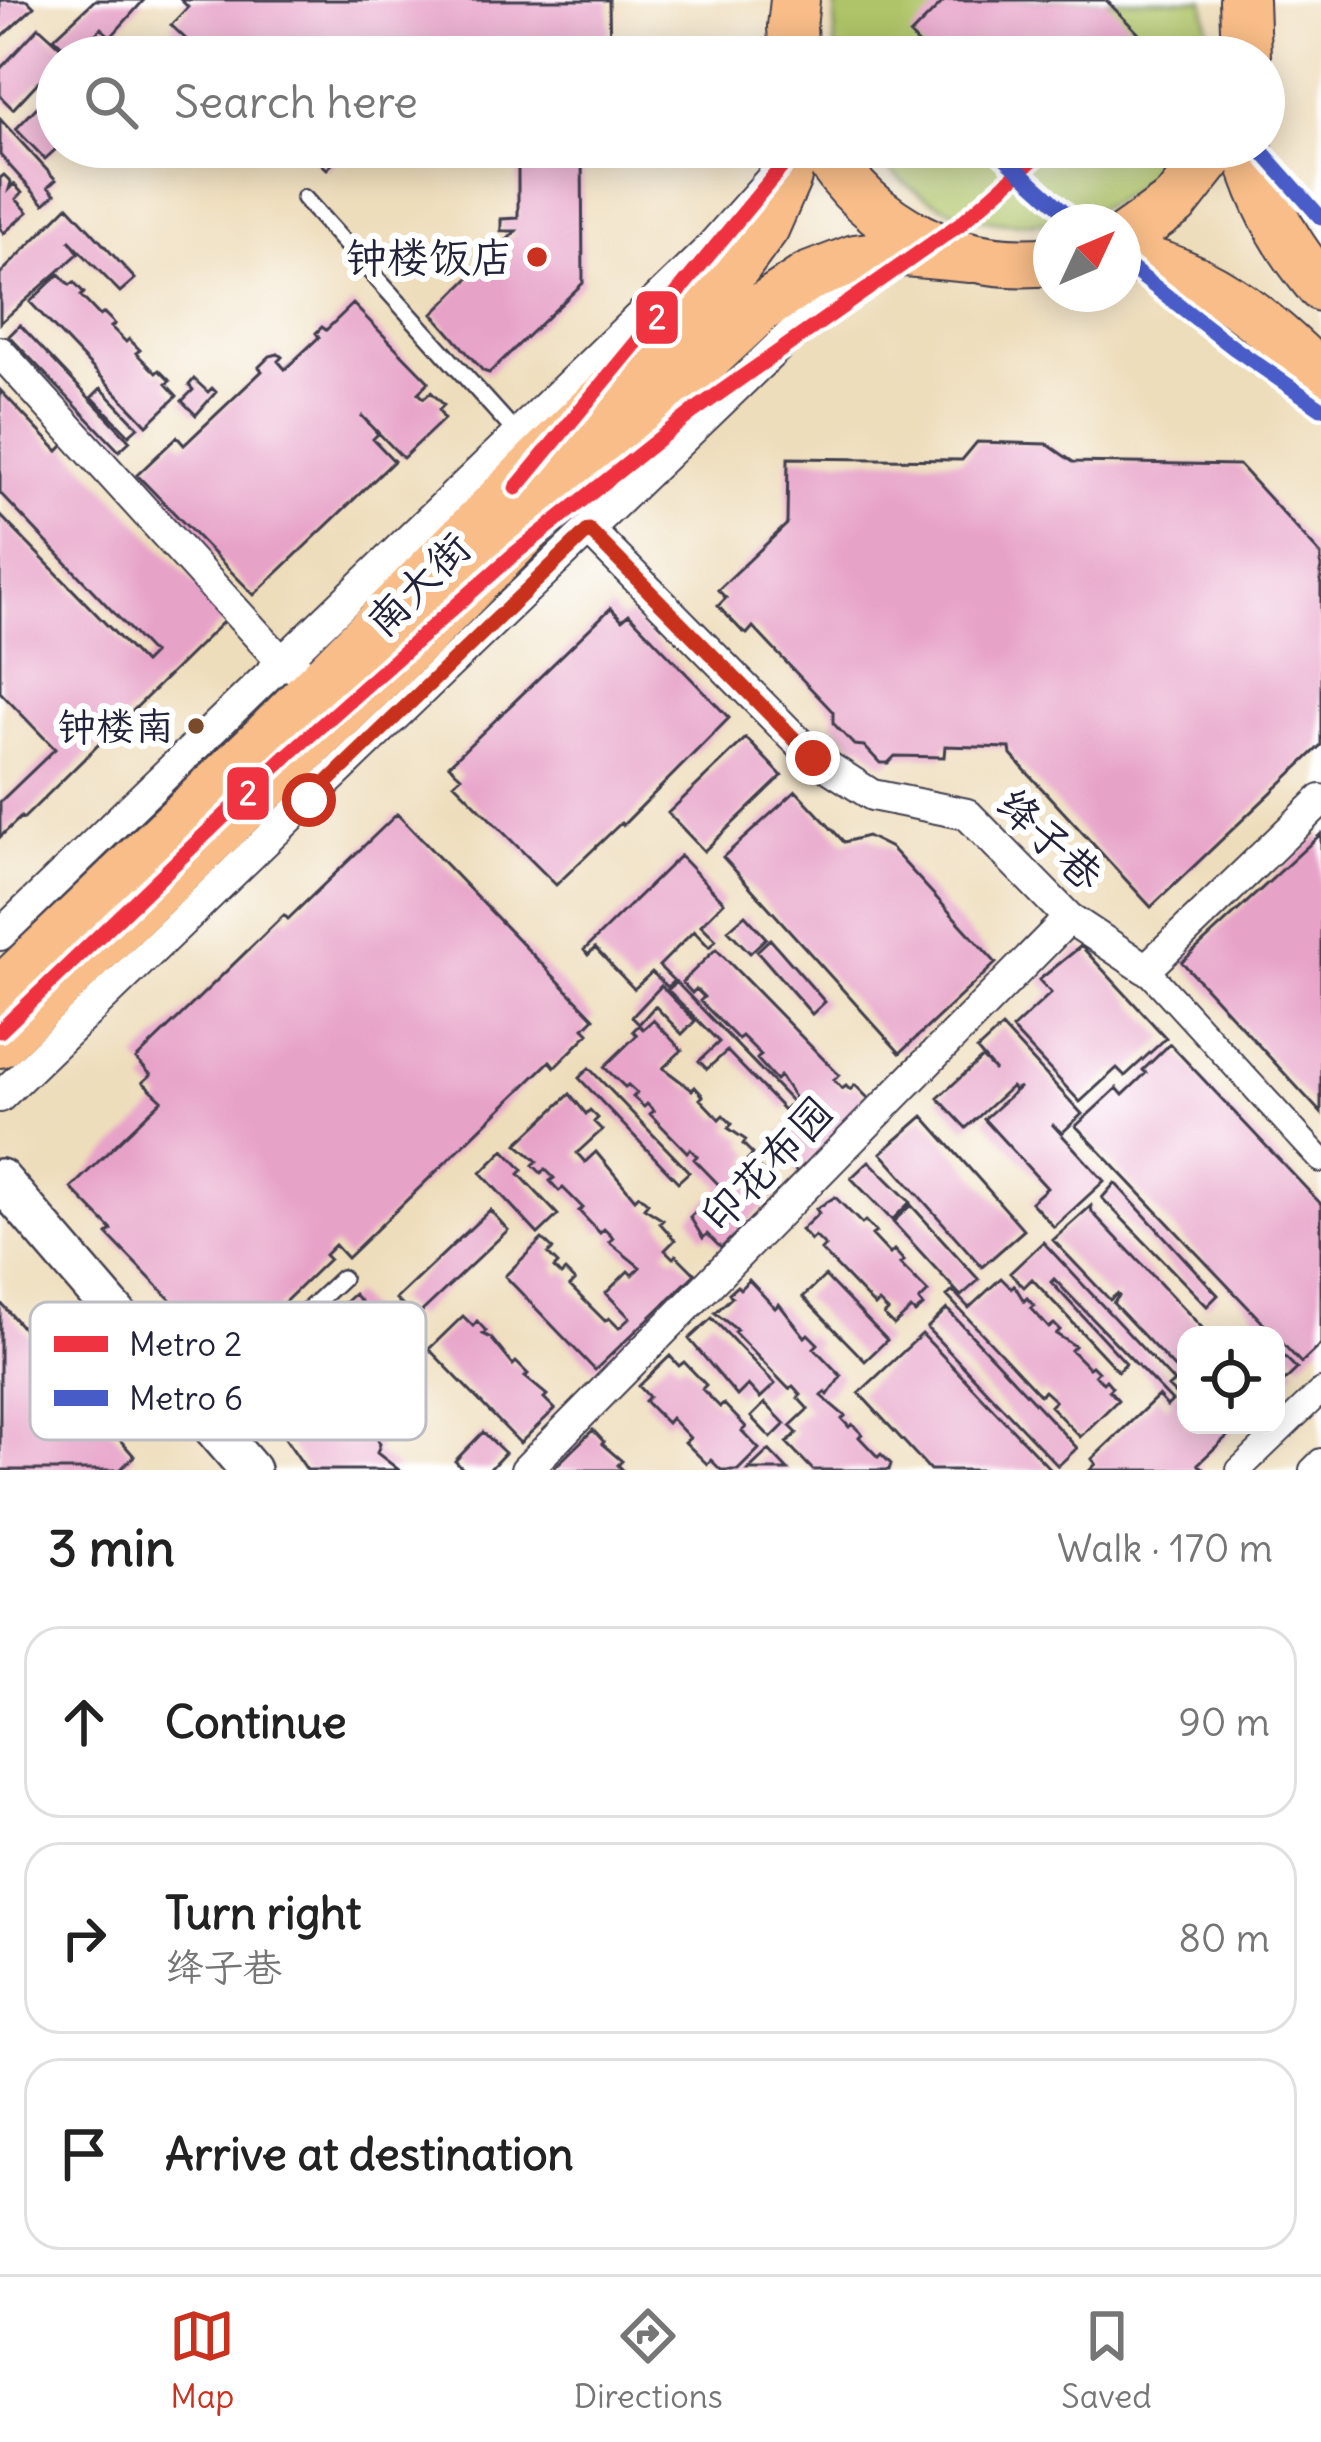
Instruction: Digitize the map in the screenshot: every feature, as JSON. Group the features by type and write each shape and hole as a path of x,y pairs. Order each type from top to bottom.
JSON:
{"main road":[{"path":"794,36 795,0"},
{"path":"1244,0 1245,36"},
{"name":"南大街","path":"0,992 303,671 529,447 748,253 778,200 785,168"},
{"path":"837,168 855,193 908,234 971,258"},
{"path":"1141,226 1175,202 1202,168"},
{"path":"1255,168 1273,218 1321,287"},
{"name":"南大街","path":"0,1042 424,634 569,487 760,308 831,267 868,256 906,252 1001,263 1033,262"},
{"path":"1141,260 1172,268 1225,293 1274,331 1321,377"}],"street":[{"path":"0,1097 788,337 842,291 906,252"},
{"path":"0,352 303,671 0,935"},
{"name":"绛子巷","path":"589,530 813,758 872,795 967,814 1069,918 1146,969 1321,1160"},
{"path":"1146,969 1321,800"},
{"name":"印花布园","path":"526,1470 1069,918"},
{"path":"0,1178 107,1302"},
{"path":"1239,1470 1321,1391"},
{"path":"226,1440 250,1470"},
{"path":"1312,1470 1321,1461"}],"lane":[{"path":"304,198 529,447"},
{"path":"316,1302 342,1278"}],"green space":[{"path":"836,0 1204,0 1209,33 1209,36 835,36"},
{"path":"890,168 1153,168 1108,204 1033,204 1033,223 979,218 937,204"}],"building":[{"path":"0,0 27,0 34,7 0,38"},
{"path":"95,0 144,0 112,36 101,28 94,36 56,36"},
{"path":"181,0 609,0 610,36 183,36 171,25 188,7"},
{"path":"945,0 1106,0 1141,36 911,36"},
{"path":"39,27 49,36 36,36 36,84 13,109 0,96 0,69"},
{"path":"36,108 36,150 16,129"},
{"path":"0,119 36,158 36,168 45,168 56,180 48,187 55,194 44,204 0,155"},
{"name":"钟楼饭店","path":"518,168 582,168 583,283 489,373 433,314 516,231 501,231 501,219 518,218"},
{"path":"4,175 11,182 9,189 14,184 22,193 16,199 28,212 4,233 0,228 0,178"},
{"path":"68,206 135,279 120,292 69,240 79,253 0,323 0,274"},
{"path":"59,274 70,285 74,282 100,316 104,313 115,324 111,327 140,350 136,353 170,381 166,384 177,396 147,425 30,302"},
{"path":"353,304 429,382 418,393 424,398 431,392 444,405 439,410 444,419 403,458 361,415 378,434 373,439 394,461 254,595 137,475 177,437 184,445 262,371 259,367 270,356 282,357 278,361 285,369 319,337 316,333 322,327 326,330"},
{"path":"20,325 130,441 119,451 9,336"},
{"path":"194,379 208,392 212,388 216,392 196,415 182,401 193,390 189,385"},
{"path":"101,388 138,427 129,435 92,397"},
{"path":"0,390 58,451 65,444 227,618 0,837 0,802 55,749 0,692 0,515 144,663 153,654 0,493"},
{"path":"977,442 1047,444 1073,462 1239,465 1321,555 1321,745 1151,907 1011,755 1010,748 945,746 944,757 895,756 880,763 833,723 833,712 753,627 747,634 742,631 718,606 726,598 718,590 787,524 788,458 962,460"},
{"path":"611,608 622,620 629,614 729,718 556,885 454,783 461,776 449,765"},
{"path":"746,738 782,776 704,851 668,813"},
{"path":"796,791 844,842 867,836 891,848 996,963 900,1053 723,857"},
{"path":"397,814 594,1018 584,1028 589,1033 555,1067 550,1061 347,1258 335,1245 325,1255 329,1259 285,1302 173,1302 107,1234 112,1230 71,1188 162,1100 143,1082 151,1075 136,1059 284,915 288,919"},
{"path":"1321,834 1321,1113 1182,962"},
{"path":"680,856 724,902 701,925 716,940 709,947 694,931 659,966 674,981 667,987 652,972 634,989 595,948 588,955 584,950"},
{"path":"745,915 766,938 750,953 728,930"},
{"path":"770,939 825,1002 812,1014 757,951"},
{"path":"1081,946 1166,1038 1125,1076 1117,1068 1080,1102 1012,1029 1051,993 1039,980"},
{"path":"716,949 839,1075 834,1080 842,1089 855,1085 870,1100 799,1174 786,1161 776,1138 792,1117 795,1120 809,1106 799,1096 796,1100 780,1076 776,1080 757,1059 761,1055 700,1001 704,997 696,989 692,993 682,982"},
{"path":"676,982 792,1102 784,1110 727,1051 707,1069 699,1061 719,1042 668,990"},
{"path":"661,986 695,1021 682,1034 655,1006 639,1024 632,1017"},
{"path":"653,1020 682,1050 663,1068 692,1090 695,1087 719,1119 723,1115 732,1124 728,1128 746,1140 743,1144 753,1154 747,1160 769,1175 765,1179 778,1193 721,1248 707,1234 703,1238 690,1217 721,1187 694,1159 697,1156 690,1149 687,1152 650,1114 654,1111 633,1097 637,1093 604,1067 637,1035 633,1031 639,1025 643,1029"},
{"path":"1002,1027 1082,1114 1062,1133 1052,1124 1104,1181 1054,1227 1031,1202 1047,1188 984,1119 1020,1087 1011,1087 966,1128 938,1098 982,1058 995,1071 977,1050"},
{"path":"1170,1044 1321,1204 1321,1344 1301,1363 1285,1346 1285,1326 1266,1326 1076,1126 1117,1088 1123,1095 1146,1073 1143,1070"},
{"path":"589,1068 689,1172 678,1182 579,1078"},
{"path":"570,1094 586,1114 590,1110 598,1118 594,1122 602,1130 577,1153 585,1162 596,1152 635,1199 639,1195 648,1203 644,1208 663,1220 660,1223 675,1240 665,1250 695,1274 595,1370 505,1276 542,1239 553,1249 548,1254 558,1264 554,1268 575,1281 570,1286 605,1321 609,1318 619,1328 630,1318 606,1293 628,1271 632,1275 640,1267 609,1242 613,1238 604,1229 600,1233 579,1211 583,1208 563,1188 559,1191 550,1181 554,1178 545,1169 541,1173 533,1165 537,1161 517,1144"},
{"path":"923,1116 1024,1230 982,1267 881,1153"},
{"path":"504,1150 523,1170 519,1174 558,1215 538,1234 481,1173"},
{"path":"869,1161 910,1202 892,1220 851,1178"},
{"path":"1115,1183 1218,1295 1207,1306 1102,1198"},
{"path":"835,1197 876,1232 872,1235 890,1254 894,1250 904,1261 900,1264 928,1292 919,1301 923,1306 915,1313 911,1309 894,1325 884,1315 888,1311 879,1302 875,1306 821,1250 825,1246 801,1230 819,1213 816,1209"},
{"path":"911,1205 979,1280 961,1296 893,1222"},
{"path":"1091,1206 1200,1326 1177,1326 1177,1371 1113,1303 1119,1296 1110,1300 1053,1240"},
{"path":"490,1210 508,1230 426,1308 426,1302 396,1299"},
{"path":"1043,1242 1174,1382 1168,1387 1177,1394 1177,1434 1230,1434 1198,1464 1204,1470 1090,1470 1096,1464 1092,1459 1158,1396 1167,1406 1172,1401 1054,1279 1051,1282 1126,1363 1118,1371 1032,1279 1024,1287 1010,1273"},
{"path":"825,1276 887,1340 865,1361 803,1297"},
{"path":"1001,1278 1011,1288 1014,1285 1024,1301 1027,1298 1049,1328 1054,1324 1060,1330 1056,1334 1075,1346 1071,1350 1112,1387 1109,1390 1118,1400 1080,1437 1050,1406 1055,1401 1044,1391 1040,1395 947,1296 953,1291 969,1308"},
{"path":"749,1280 775,1308 779,1304 805,1337 808,1334 818,1344 814,1348 841,1376 828,1395 821,1396 845,1416 842,1419 849,1427 852,1424 862,1434 859,1437 878,1457 881,1454 891,1464 889,1470 813,1470 787,1443 797,1433 790,1426 808,1409 798,1398 801,1395 793,1386 789,1389 734,1332 737,1330 715,1313 732,1297 729,1293"},
{"path":"0,1302 30,1336 30,1440 120,1440 134,1456 120,1470 0,1470"},
{"path":"947,1309 1077,1448 1058,1466 927,1328"},
{"path":"463,1316 473,1326 477,1321 486,1331 483,1334 528,1374 525,1377 547,1395 544,1398 555,1409 520,1443 429,1349"},
{"path":"712,1318 775,1384 760,1398 748,1385 737,1396 689,1339"},
{"path":"922,1334 1051,1470 930,1470 859,1393"},
{"path":"670,1356 679,1366 684,1362 706,1385 702,1389 746,1427 742,1431 759,1449 738,1470 721,1470 711,1460 707,1464 685,1442 690,1438 671,1418 667,1423 645,1401 649,1397 639,1386"},
{"path":"1285,1357 1297,1369 1285,1380"},
{"path":"765,1403 785,1424 771,1438 751,1417"},
{"path":"593,1430 622,1461 618,1465 623,1470 558,1470 555,1467"},
{"path":"483,1432 505,1453 489,1470 464,1470 455,1461"},
{"path":"286,1440 378,1440 377,1453 399,1470 307,1470"},
{"path":"769,1450 788,1470 748,1470"}],"metro line":[{"name":"2","path":"516,488 781,168"},
{"name":"6","path":"1016,168 1056,204"},
{"name":"2","path":"0,1031 289,754 513,555 694,411 960,224 1023,168"},
{"name":"6","path":"1277,168 1321,218"},
{"name":"6","path":"1141,276 1321,408"}],"place":[{"name":"钟楼饭店","path":"537,257"},
{"name":"钟楼南","path":"196,726"}],"route":[{"path":"309,800 589,530 813,758"}]}
